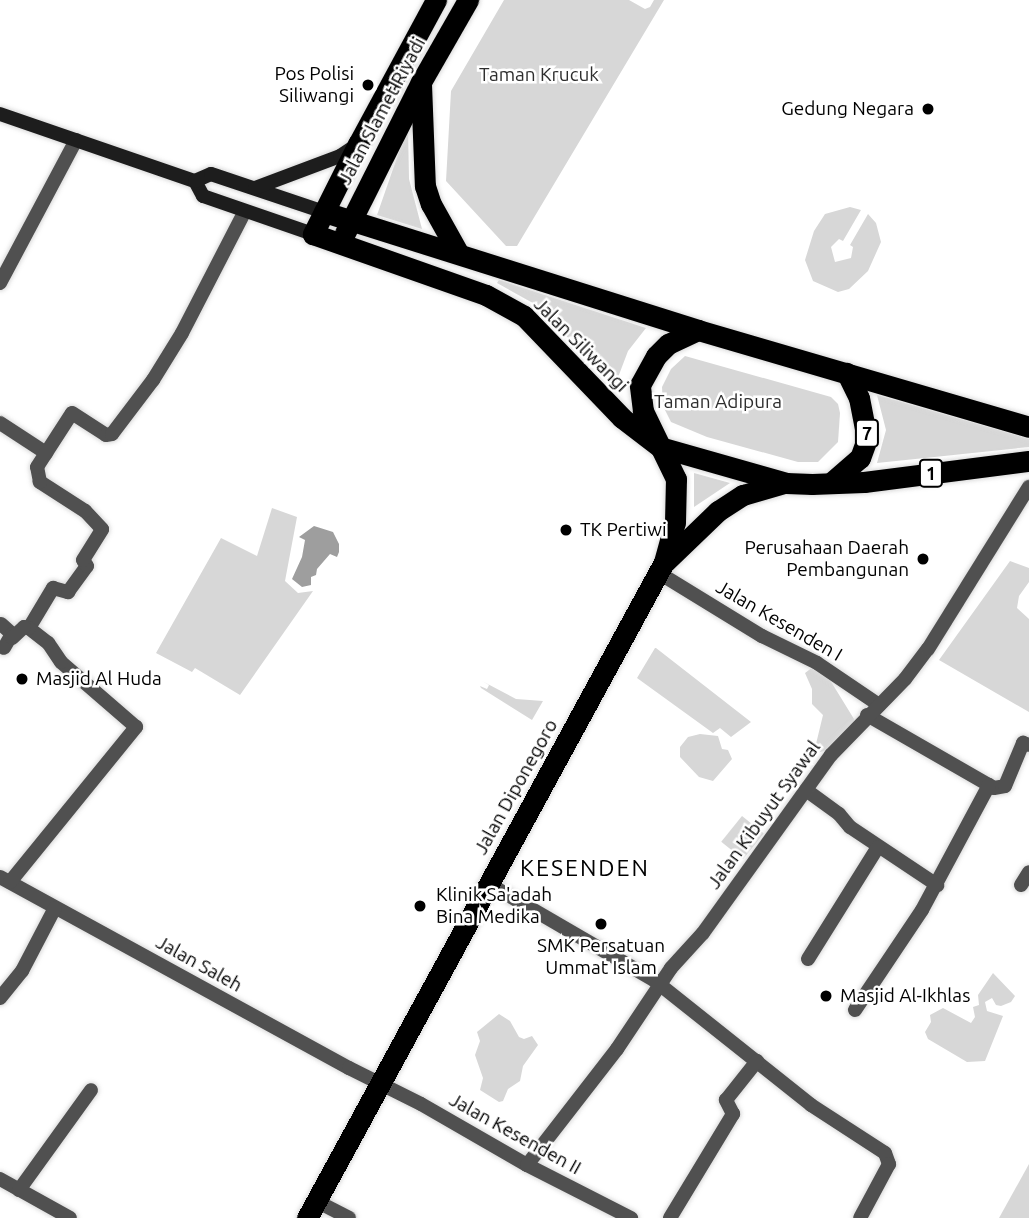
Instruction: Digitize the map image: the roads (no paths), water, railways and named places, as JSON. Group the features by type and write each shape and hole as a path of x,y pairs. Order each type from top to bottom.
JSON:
{"highway":[{"name":"Jalan Slamet Riyadi","path":"313,234 436,0"},
{"name":"Jalan Slamet Riyadi","path":"340,244 421,82 468,0"},
{"path":"421,82 425,186 431,204 459,254"},
{"name":"Jalan Siliwangi","path":"324,212 698,330 1029,427"},
{"name":"Jalan Siliwangi","path":"313,234 486,295 524,316 622,418 660,447 786,483 864,482 1029,461"},
{"name":"1","path":"662,568 677,502 676,479 643,411 640,385 656,356 668,344 698,330"},
{"name":"7","path":"832,482 860,458 867,439 859,398 847,373"},
{"name":"1","path":"662,568 718,511 743,495 786,483"},
{"name":"Jalan Diponegoro","path":"312,1209 662,568"}],"main road":[{"name":"Jalan Siliwangi","path":"0,114 195,181 204,196 313,234"},
{"path":"255,188 340,156 358,144"},
{"name":"Jalan Siliwangi","path":"195,181 212,174 324,212"}],"street":[{"path":"0,283 76,140"},
{"path":"29,628 53,587 68,592 87,566 83,561 102,529 85,511 38,480 37,467 72,413 106,435 112,434 153,380 182,333 245,211"},
{"path":"0,423 46,453"},
{"name":"Jalan Kibuyut Syawal","path":"527,1165 617,1049 658,985 703,933 806,790 867,715 905,679 928,649 1029,488"},
{"name":"Jalan Kesenden I","path":"662,568 762,636 817,663 879,705"},
{"path":"1,624 11,632 8,643 24,627 29,628 48,643 61,662 136,727 5,879"},
{"path":"867,715 989,785 1002,789 1023,743 1029,745"},
{"path":"855,1010 937,885 989,785"},
{"path":"806,790 878,847 937,885"},
{"path":"808,959 878,847"},
{"path":"1021,885 1029,872"},
{"name":"Jalan Saleh","path":"5,879 349,1068 381,1082"},
{"path":"489,884 658,985 839,1126 889,1157 889,1164 860,1218"},
{"path":"0,998 22,971 55,908"},
{"path":"670,1218 733,1114 726,1100 757,1060"},
{"name":"Jalan Kesenden II","path":"381,1082 527,1165 631,1218"},
{"path":"19,1190 91,1090"},
{"path":"0,1179 70,1218"},
{"path":"312,1209 349,1218"}],"place":[{"name":"Pos Polisi Siliwangi","path":"368,85"},
{"name":"Gedung Negara","path":"928,109"},
{"name":"TK Pertiwi","path":"566,530"},
{"name":"Perusahaan Daerah Pembangunan","path":"923,559"},
{"name":"Masjid Al Huda","path":"22,679"},
{"name":"Klinik Sa'adah Bina Medika","path":"420,906"},
{"name":"SMK Persatuan Ummat Islam","path":"601,924"},
{"name":"Masjid Al-Ikhlas","path":"826,996"}],"district":[{"name":"KESENDEN","path":"585,868"}],"park label":[{"name":"Taman Krucuk","path":"539,75"},
{"name":"Taman Adipura","path":"718,402"}]}
